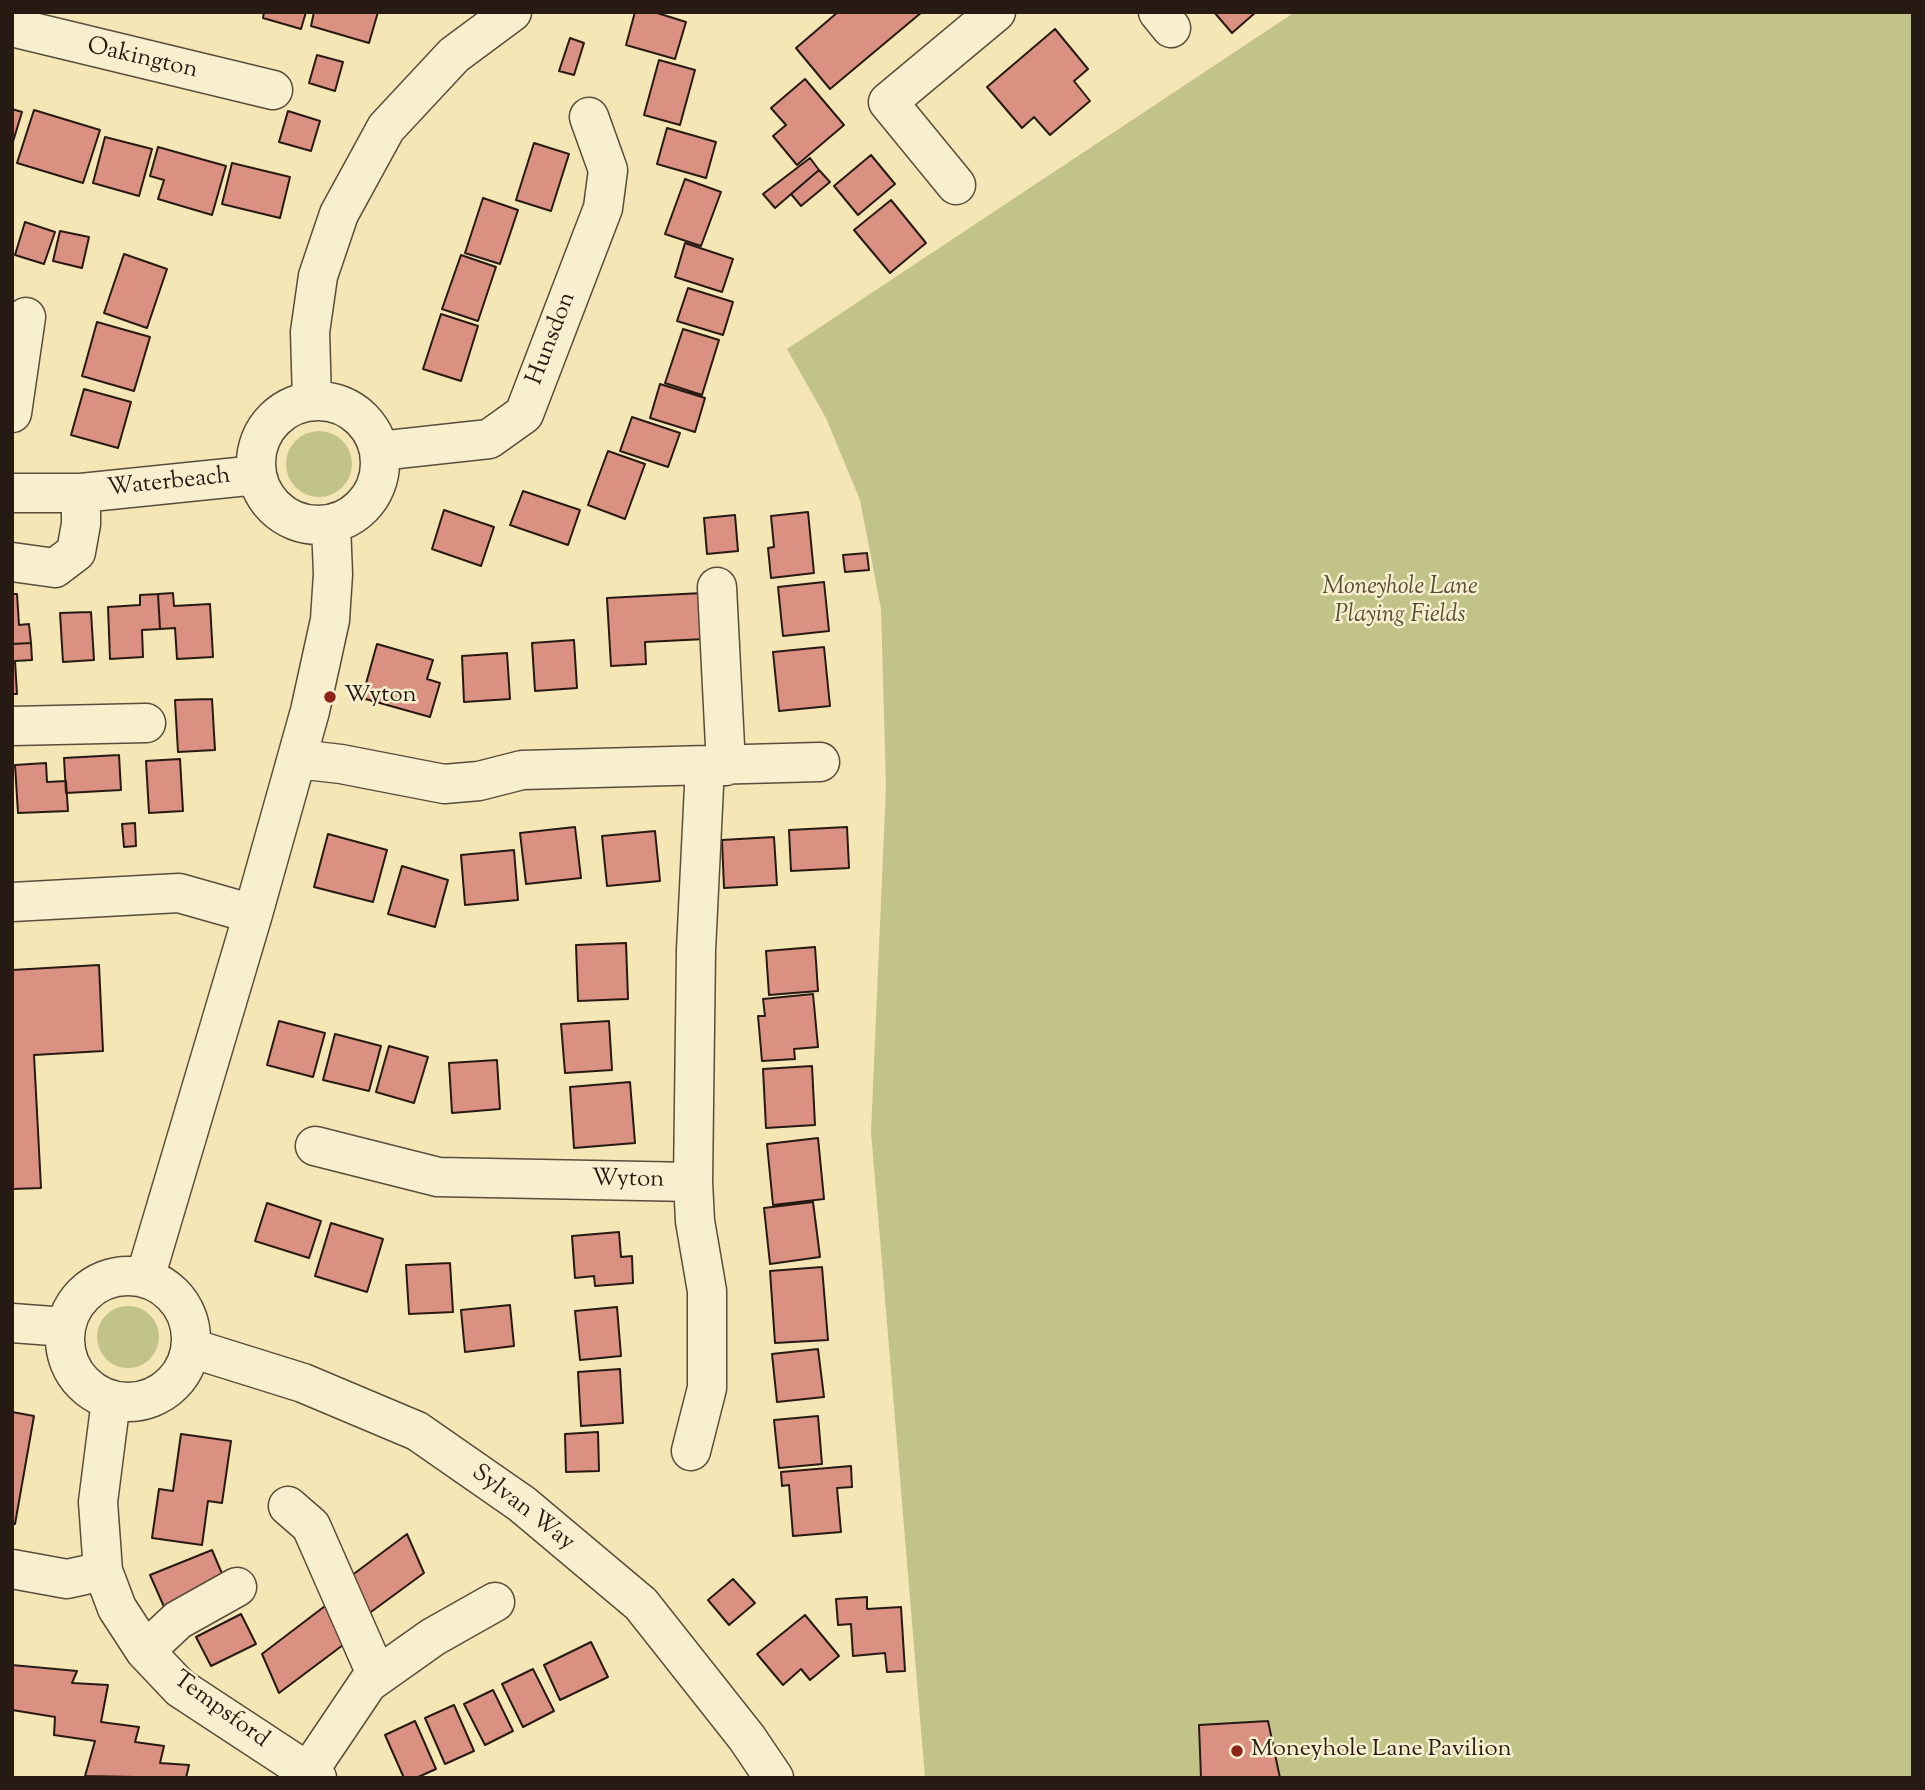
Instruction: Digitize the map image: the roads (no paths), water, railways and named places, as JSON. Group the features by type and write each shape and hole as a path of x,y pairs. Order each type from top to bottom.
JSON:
{"street":[{"path":"312,401 310,332 318,276 339,214 386,128 454,55 512,12"},
{"path":"956,185 888,102 987,15"},
{"name":"Oakington","path":"12,27 273,90"},
{"name":"Hunsdon","path":"379,451 489,439 524,414 603,208 608,170 589,117"},
{"path":"12,413 26,317"},
{"path":"312,401 347,408 367,426 379,451 380,470 370,497 349,518 331,524 301,523 275,509 263,494 257,475 256,455 262,435 284,412 312,401"},
{"name":"Waterbeach","path":"12,493 81,493 257,475"},
{"name":"Waterbeach","path":"12,562 55,568 76,552 81,524 81,493"},
{"path":"145,1278 297,759 330,620 333,574 331,524"},
{"name":"Wyton","path":"691,1451 707,1388 707,1291 695,1222 693,1182 696,950 716,766 717,587"},
{"path":"12,726 146,723"},
{"path":"297,759 341,764 444,784 479,780 522,770 820,762"},
{"path":"12,902 179,893 253,914"},
{"name":"Wyton","path":"315,1146 438,1177 693,1182"},
{"path":"124,1276 145,1278 161,1285 175,1297 186,1312 191,1330 191,1348 184,1369 171,1385 153,1397 132,1402 111,1400 94,1392 80,1380 71,1365 66,1346 66,1328 73,1308 86,1292 104,1281 124,1276"},
{"path":"12,1324 66,1328"},
{"name":"Sylvan Way","path":"191,1348 303,1383 417,1431 522,1504 641,1604 747,1738 774,1778"},
{"name":"Tempsford","path":"111,1400 98,1502 103,1571 117,1608 145,1651 180,1688 313,1775 368,1683 433,1637 495,1602"},
{"path":"288,1506 311,1526 377,1676"},
{"path":"12,1569 67,1578 103,1571"},
{"path":"145,1651 178,1619 237,1587"}],"place":[{"name":"Wyton","path":"330,697"},
{"name":"Moneyhole Lane Pavilion","path":"1237,1751"}],"park label":[{"name":"Moneyhole Lane Playing Fields","path":"1400,603"}]}
